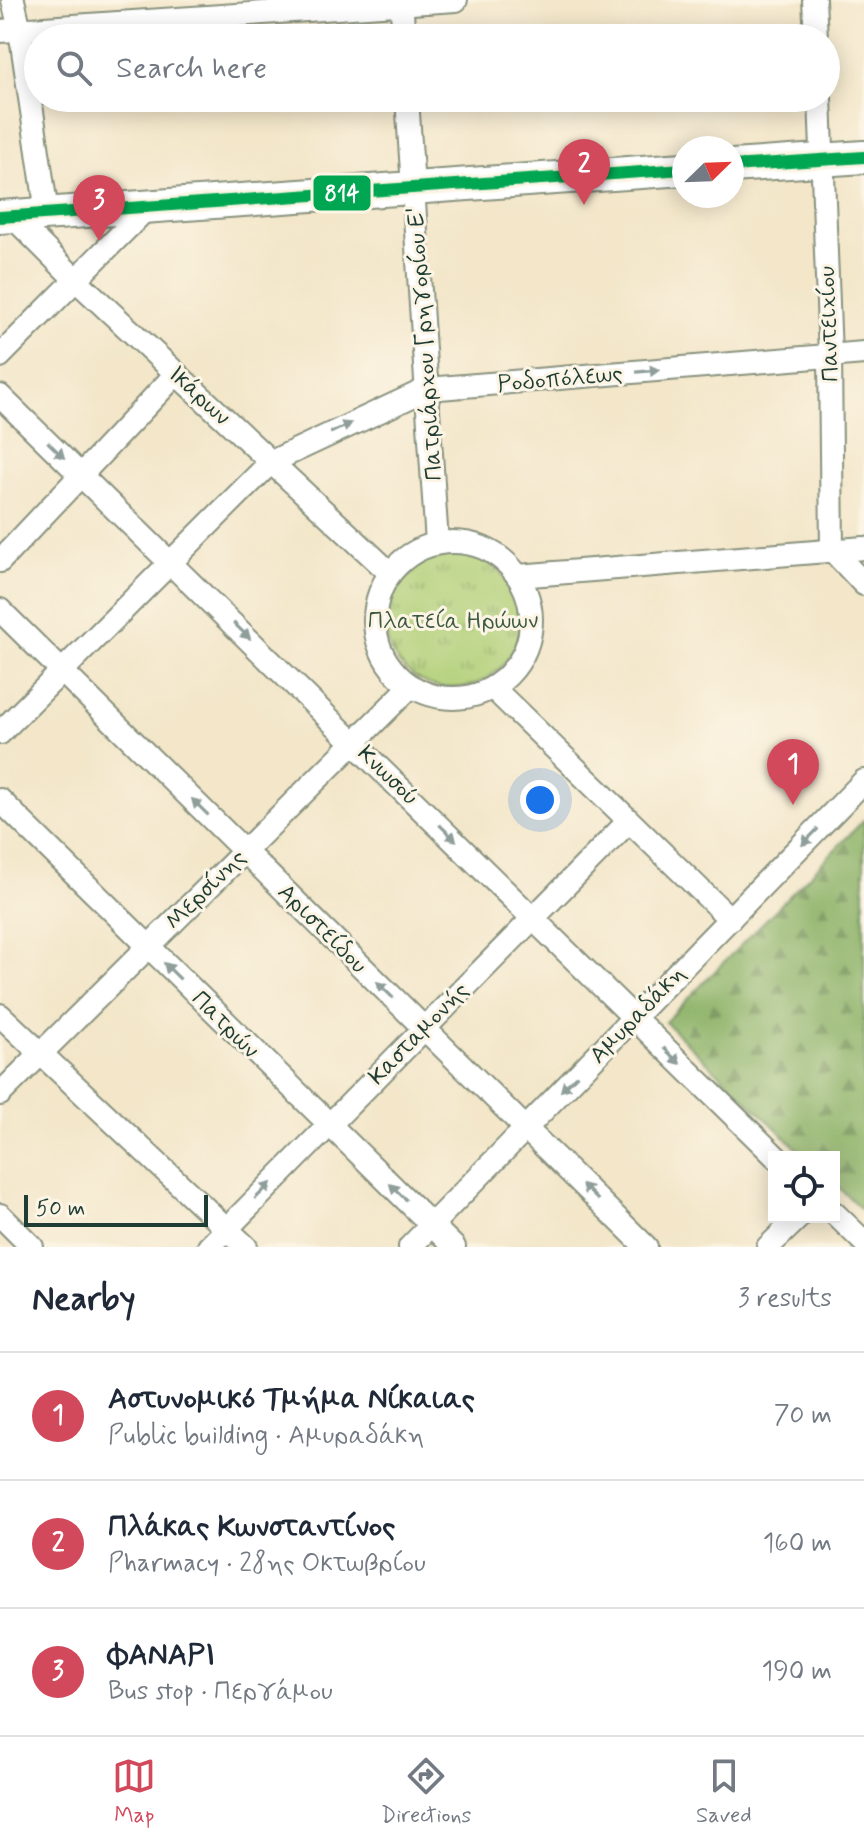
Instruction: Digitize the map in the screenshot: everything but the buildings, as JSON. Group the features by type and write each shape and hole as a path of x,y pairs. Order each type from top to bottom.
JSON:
{"main road":[{"path":"744,165 864,157"},
{"path":"6,216 672,170"}],"street":[{"path":"13,0 10,31 24,100"},
{"path":"104,24 456,0"},
{"path":"814,0 815,24"},
{"path":"401,2 403,24"},
{"path":"26,112 47,213"},
{"name":"Πατριάρχου Γρηγορίου Ε'","path":"408,112 437,543"},
{"name":"Παντειχίου","path":"821,112 830,355 832,550"},
{"path":"0,356 149,206"},
{"name":"Ικάρων","path":"6,216 390,573"},
{"name":"Ροδοπόλεως","path":"0,733 271,462 427,389 864,353"},
{"path":"0,561 176,374"},
{"name":"Κνωσού","path":"0,396 770,1151"},
{"path":"461,541 483,547 503,559 518,576 529,599 532,625 526,650 513,672 493,688 473,696 451,699 430,695 411,686 397,675 386,660 376,634 376,606 390,573 411,554 437,543 461,541"},
{"path":"518,576 864,548"},
{"path":"832,550 864,584"},
{"name":"Αριστείδου","path":"0,610 646,1247"},
{"name":"Μερσίνης","path":"0,1094 411,686"},
{"path":"493,688 730,919"},
{"name":"Αμυραδάκη","path":"410,1247 864,781"},
{"name":"Πατρών","path":"0,800 454,1247"},
{"name":"Κασταμονής","path":"209,1247 629,821"},
{"path":"0,1015 246,1247"},
{"path":"0,1215 32,1247"},
{"path":"840,1219 864,1242"},
{"path":"768,1247 793,1223"}],"green space":[{"name":"Πλατεία Ηρώων","path":"452,552 478,557 500,572 515,594 520,620 515,646 500,668 478,683 452,688 426,683 404,668 389,646 384,620 389,594 404,572 426,557"},
{"path":"864,820 864,1212 840,1189 840,1151 800,1151 665,1022"}],"transit line":[{"name":"814","path":"744,165 864,157"},
{"name":"814","path":"0,217 672,170"}],"place":[{"name":"Πλάκας Κωνσταντίνος","path":"584,205"},
{"name":"ΦΑΝΑΡΙ","path":"99,241"},
{"name":"Αστυνομικό Τμήμα Νίκαιας","path":"793,805"}]}
